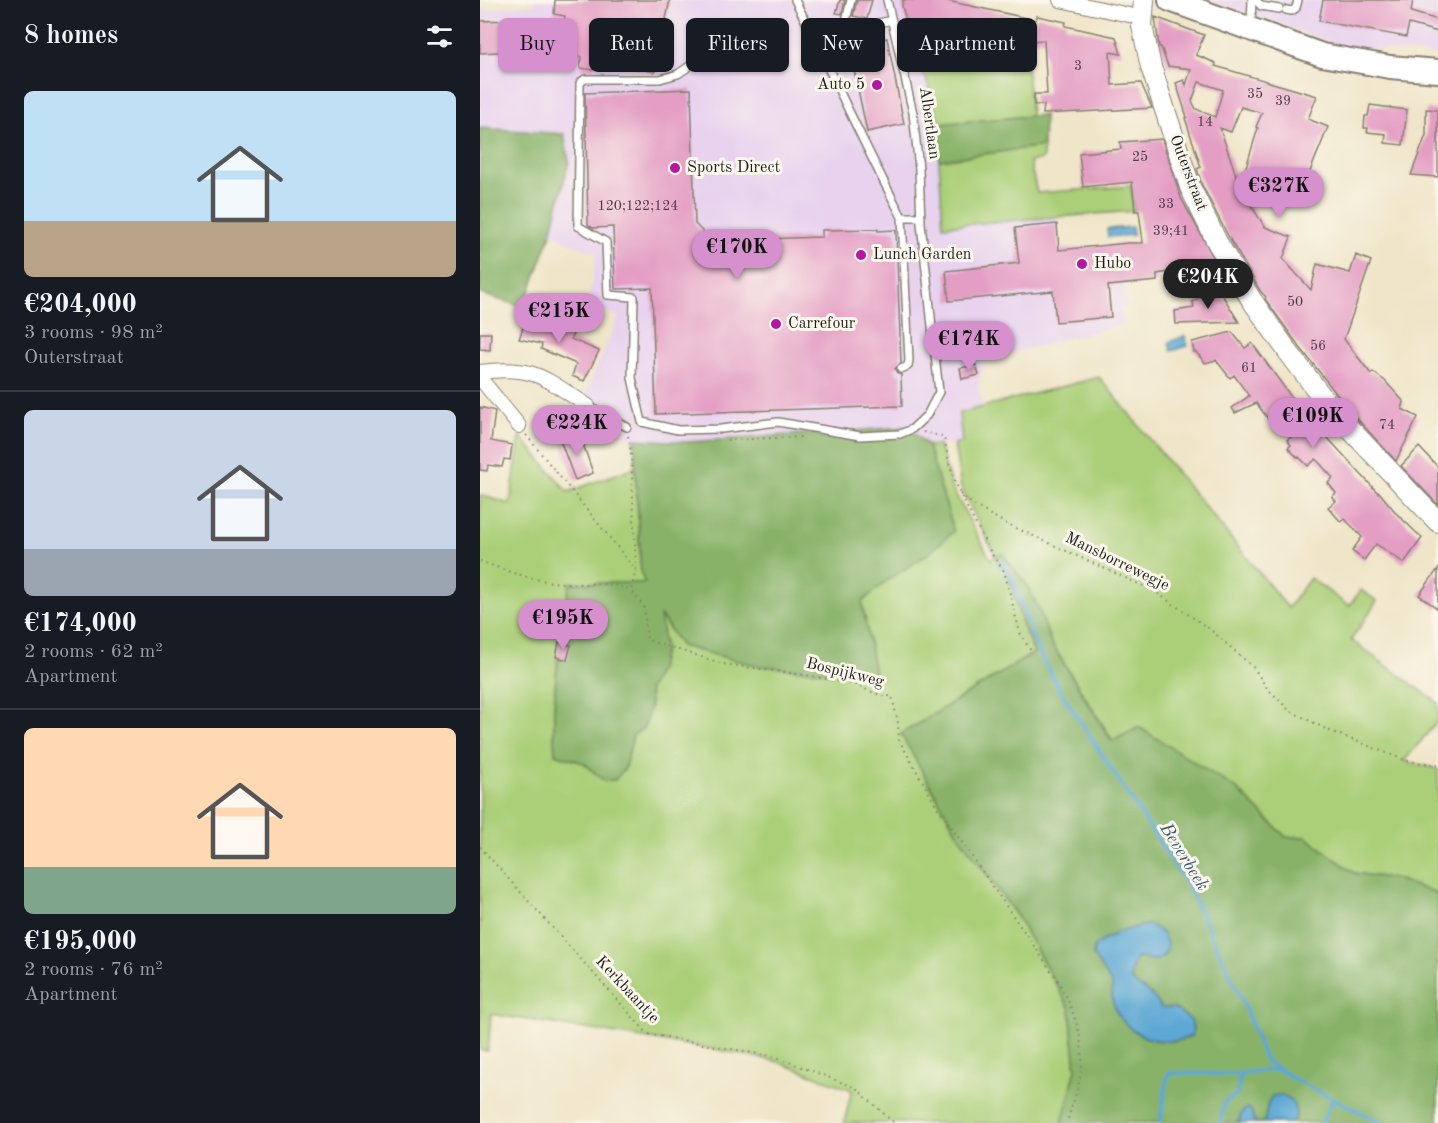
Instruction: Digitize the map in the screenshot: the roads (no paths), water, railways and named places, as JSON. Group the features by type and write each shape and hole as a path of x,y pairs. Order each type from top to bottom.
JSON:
{"main road":[{"path":"1170,0 1250,30 1333,57 1390,67 1438,71"}],"street":[{"path":"1059,0 1144,9"},
{"name":"Outerstraat","path":"1144,9 1142,26 1151,67 1190,187 1217,242 1251,299 1332,410 1438,522"},
{"path":"480,372 507,369 532,373 588,406"},
{"path":"480,378 519,426"}],"lane":[{"path":"795,0 804,18"},
{"path":"847,18 851,0"},
{"name":"Albertlaan","path":"686,69 660,80 585,79 580,82 578,226 606,242 608,295 634,297 632,378 642,422 678,430 721,429 778,423 860,436 900,434 912,429 927,415 939,393 913,113 887,0"},
{"path":"1250,30 1254,0"},
{"path":"1254,0 1261,6 1293,11 1298,0"},
{"path":"885,22 892,20"},
{"path":"830,72 868,153 902,217 909,360 908,366 901,369"},
{"path":"902,217 921,217"},
{"path":"588,406 627,427"}],"water":[{"path":"1132,227 1133,235 1108,237 1107,229"},
{"path":"1193,286 1194,294 1173,296 1172,288"},
{"path":"1185,336 1188,346 1171,351 1169,342"},
{"path":"1146,925 1162,933 1167,949 1164,955 1156,960 1136,958 1131,980 1154,997 1161,1008 1174,1008 1191,1020 1192,1036 1163,1041 1149,1038 1125,1024 1117,1013 1112,999 1112,984 1093,956 1094,947 1100,942 1118,932"},
{"path":"1281,1095 1293,1102 1296,1116 1292,1123 1260,1123 1265,1120 1268,1103 1272,1096"},
{"path":"1246,1108 1251,1110 1254,1121 1260,1123 1239,1123 1240,1116"}],"waterway":[{"name":"Beverbeek","path":"999,562 1013,580 1034,642 1061,692 1188,886 1243,1002 1265,1060 1292,1078 1382,1123"},
{"path":"1160,1123 1169,1073 1236,1074 1279,1070"},
{"path":"1220,1123 1225,1101 1237,1095 1241,1073"},
{"path":"1322,1123 1333,1099"}],"place":[{"name":"Auto 5","path":"877,85"},
{"name":"Sports Direct","path":"675,168"},
{"name":"Lunch Garden","path":"861,255"},
{"name":"Hubo","path":"1082,264"},
{"name":"Carrefour","path":"776,324"}]}
